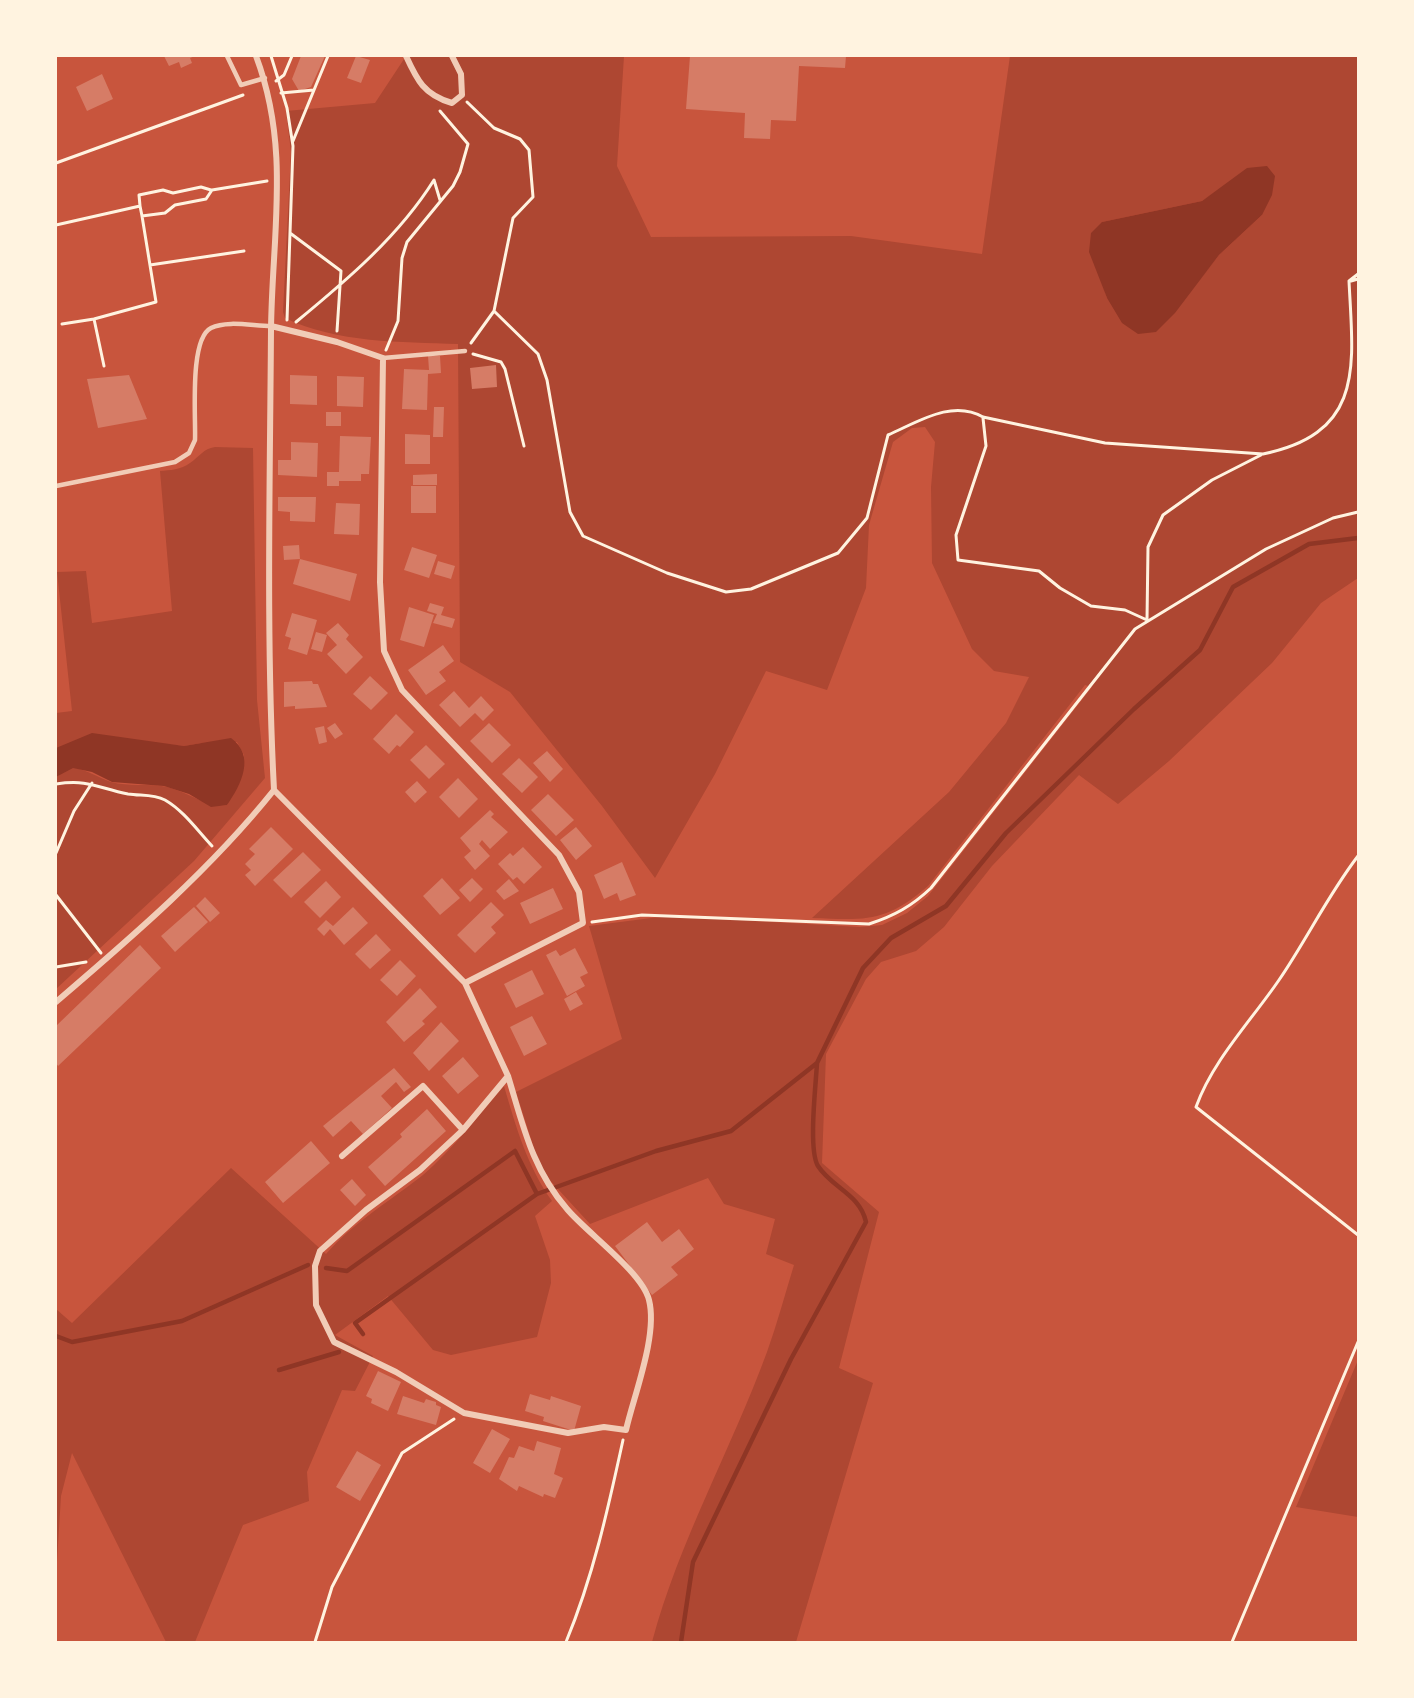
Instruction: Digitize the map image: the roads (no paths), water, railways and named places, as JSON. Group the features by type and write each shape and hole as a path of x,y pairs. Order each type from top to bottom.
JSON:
{"street":[{"path":"56,1002 152,919 220,853 241,832 274,790 270,684 271,326 279,179 273,105 256,56"},
{"path":"406,56 418,84 440,100 452,103 462,95 461,74 453,56"},
{"path":"271,326 337,342 383,358 380,582 384,651 402,690 559,855 579,892 584,923 465,983"},
{"path":"274,790 465,983 508,1076 534,1161 544,1179 559,1199 631,1272 649,1297 651,1311 649,1337 626,1430 604,1427 568,1433 464,1413 396,1372 334,1342 316,1305 315,1266 320,1251 366,1210 420,1170 462,1130 508,1076"},
{"path":"342,1156 423,1086 462,1130"}],"lane":[{"path":"227,56 241,85 265,78"},
{"path":"56,486 175,462 189,453 195,440 196,353 203,335 210,328 222,324 271,326"},
{"path":"383,358 465,351"}],"waterway":[{"path":"326,1268 347,1271 515,1151 537,1194 656,1151 731,1131 817,1063 863,968 891,938 946,906 1006,833 1134,709 1200,650 1233,587 1309,544 1358,538"},
{"path":"681,1642 693,1562 791,1359 866,1222 858,1205 824,1174 815,1158 813,1132 817,1063"},
{"path":"363,1334 355,1323 537,1194"},
{"path":"56,1336 72,1342 182,1321 308,1265"},
{"path":"279,1370 339,1352"}]}
